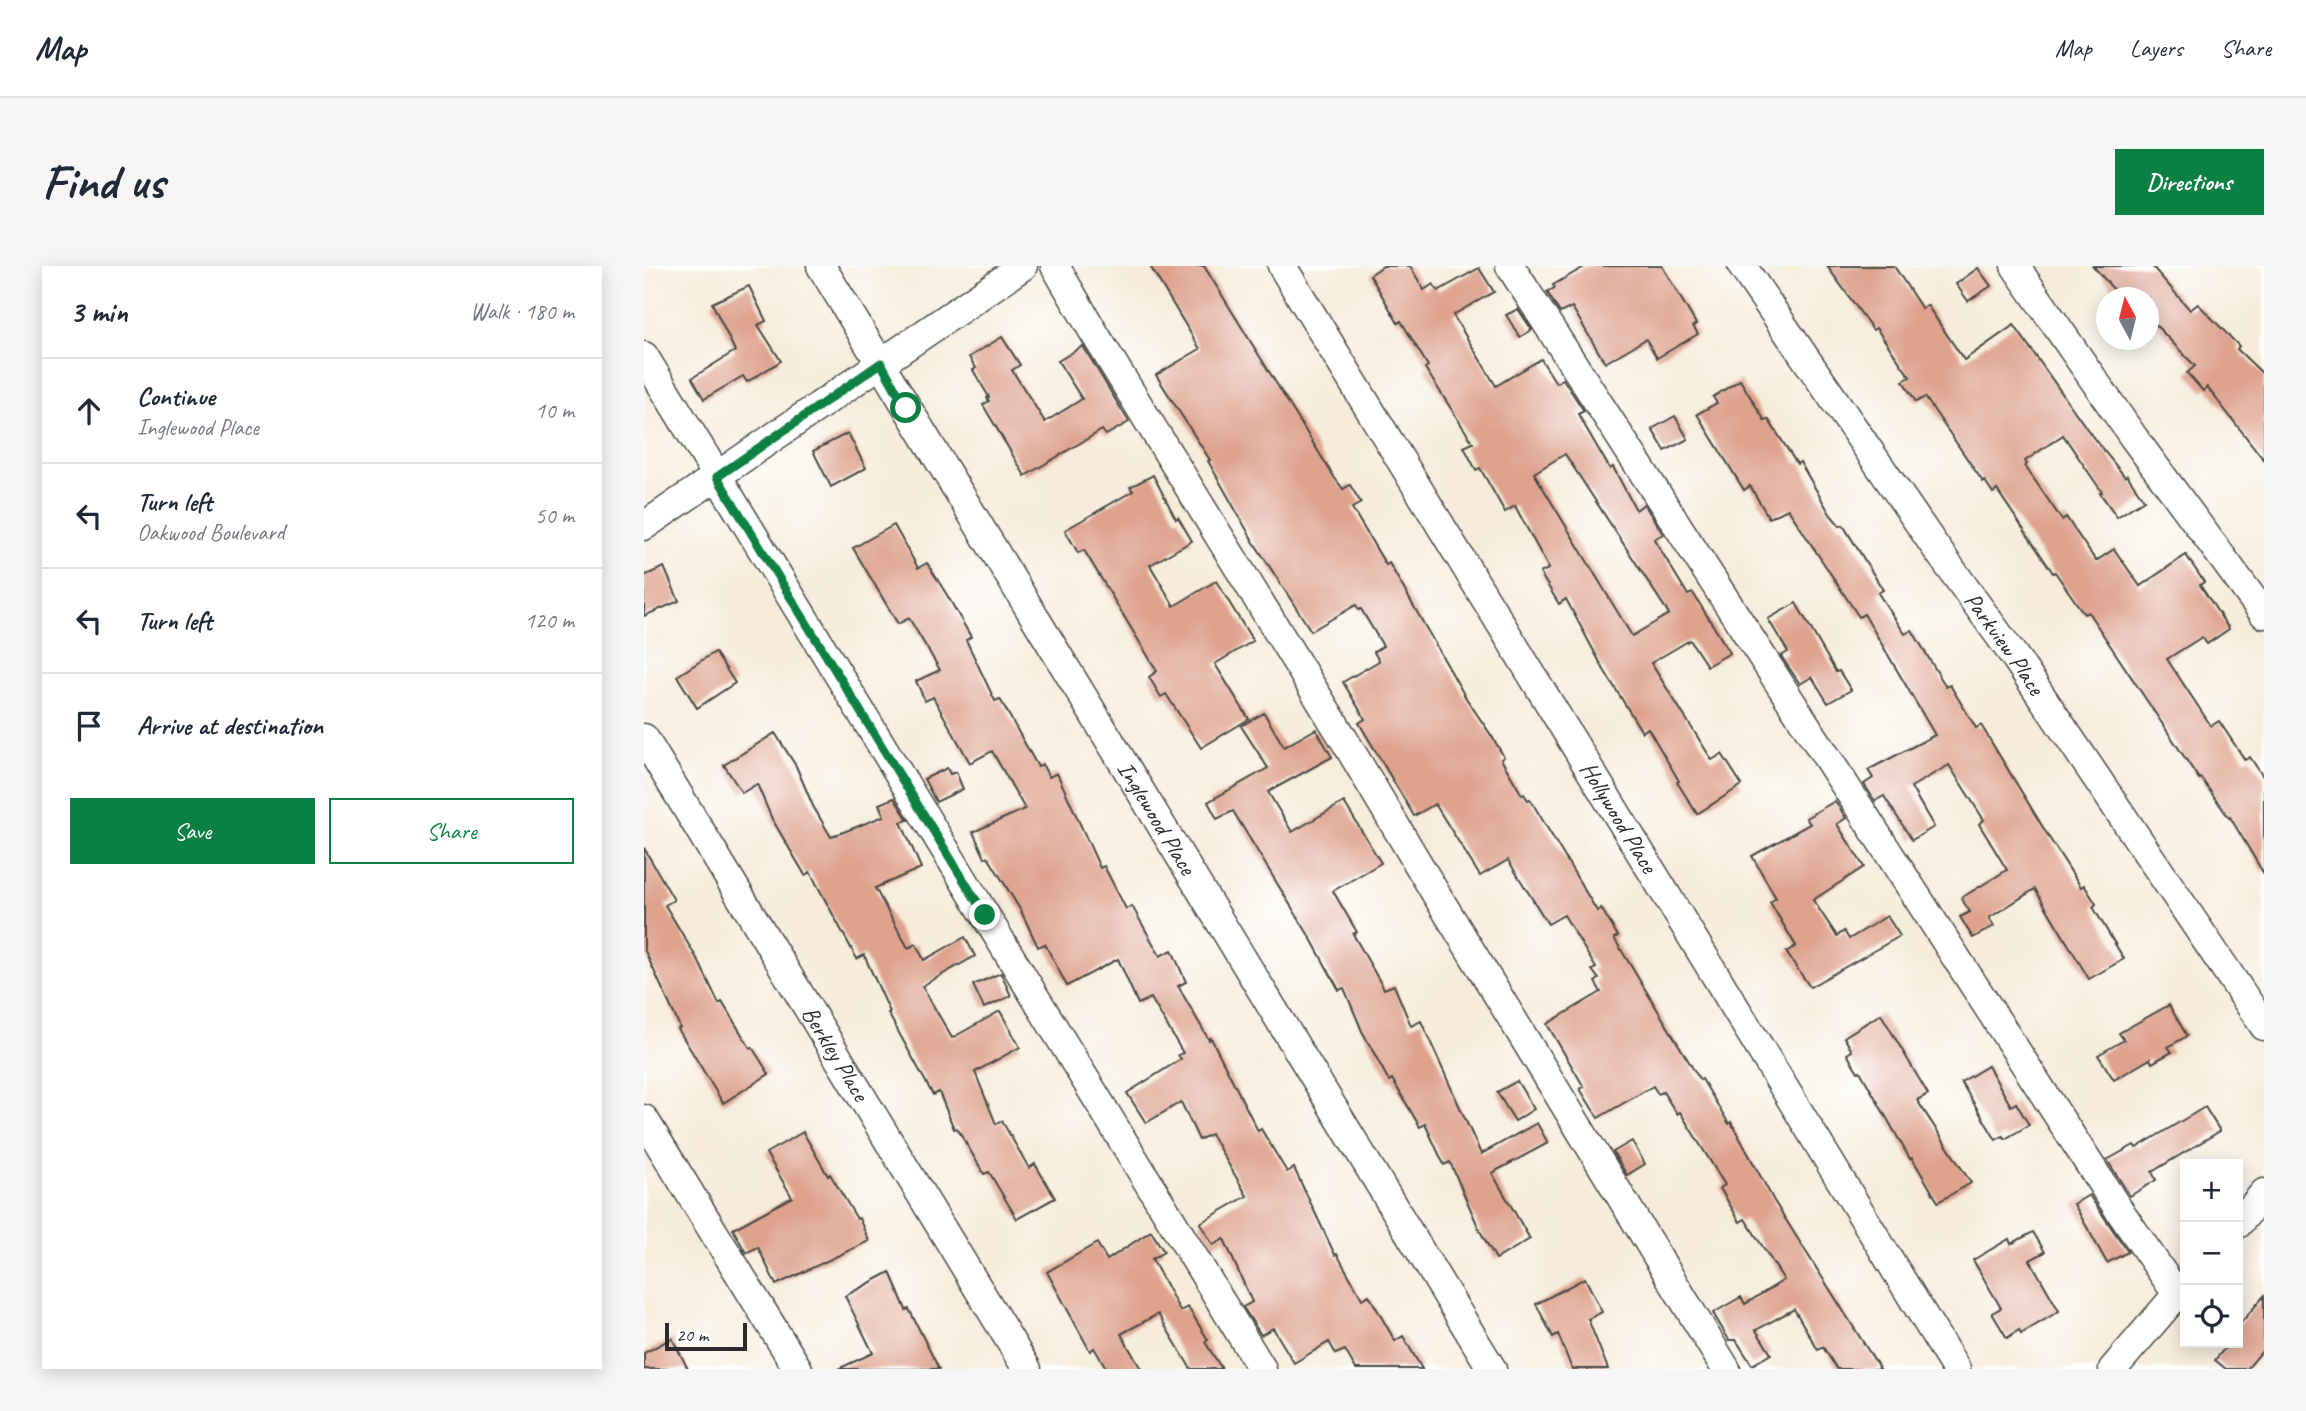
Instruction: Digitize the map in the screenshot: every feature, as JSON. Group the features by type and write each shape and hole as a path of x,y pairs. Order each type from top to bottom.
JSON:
{"street":[{"name":"Inglewood Place","path":"821,266 1492,1369"},
{"path":"644,526 1023,266"},
{"path":"1055,266 1726,1369"},
{"name":"Hollywood Place","path":"1282,266 1956,1369"},
{"path":"1510,266 2117,1207 2180,1289"},
{"name":"Parkview Place","path":"1742,266 1936,548 2017,660 2264,1026"},
{"path":"2015,266 2134,438 2264,614"},
{"path":"644,356 1262,1369"},
{"name":"Berkley Place","path":"644,738 1027,1369"},
{"path":"644,1119 799,1369"},
{"path":"2240,1222 2264,1193"},
{"path":"2113,1369 2180,1291"}],"building":[{"path":"1150,266 1204,266 1334,477 1343,489 1350,485 1361,503 1352,508 1386,565 1389,563 1466,698 1493,738 1504,757 1501,759 1522,795 1530,799 1597,911 1601,908 1618,936 1614,938 1700,1080 1702,1079 1729,1124 1731,1122 1774,1201 1880,1369 1837,1369 1823,1347 1818,1350 1794,1309 1756,1330 1771,1354 1752,1365 1736,1340 1729,1340 1713,1313 1741,1297 1745,1304 1784,1280 1745,1219 1740,1222 1720,1188 1725,1185 1680,1112 1677,1114 1663,1092 1658,1094 1653,1086 1598,1118 1580,1089 1584,1087 1547,1024 1601,992 1595,982 1599,979 1592,970 1596,968 1564,915 1548,924 1508,860 1480,876 1435,804 1414,816 1359,723 1365,719 1343,682 1379,661 1374,652 1383,646 1356,605 1311,631 1253,541 1208,461 1210,460 1156,375 1200,349"},
{"path":"1383,266 1410,266 1424,290 1433,284 1438,291 1479,268 1494,292 1453,315 1496,386 1541,359 1556,383 1563,379 1584,411 1578,414 1610,469 1613,467 1636,510 1644,504 1663,534 1654,539 1688,595 1693,593 1730,653 1707,666 1690,640 1651,663 1712,760 1722,754 1742,785 1697,814 1648,728 1642,732 1604,670 1566,599 1559,604 1540,573 1548,569 1547,565 1515,506 1505,512 1480,468 1476,470 1464,447 1473,443 1425,368 1428,366 1401,321 1398,323 1370,275","holes":["1565,454 1669,614 1632,636 1534,473"]},
{"path":"1586,266 1662,266 1696,324 1693,326 1698,334 1657,358 1646,339 1605,363 1572,307 1560,313 1547,292 1555,288 1553,285"},
{"path":"1827,266 1894,266 1922,309 1927,305 1964,360 2014,325 2092,436 2125,477 2127,475 2144,500 2117,517 2063,435 2025,461 2025,466 2062,520 2066,517 2096,561 2114,549 2140,586 2186,555 2204,582 2200,585 2229,629 2207,644 2202,637 2167,659 2211,726 2219,721 2245,760 2250,757 2264,778 2264,874 2230,817 2201,778 2199,779 2088,612 2084,614 2055,572 2053,573 1997,490 1993,493 1985,481 1983,482 1925,397 1916,402 1903,381 1910,377 1876,328 1873,330"},
{"path":"2093,266 2152,266 2190,310 2198,304 2239,346 2237,349 2264,375 2264,460 2207,387 2203,391 2187,373 2195,366 2159,328 2159,287 2111,287"},
{"path":"1978,268 1991,286 1968,301 1956,284"},
{"path":"749,286 766,321 758,325 781,361 747,382 743,376 704,399 692,378 735,351 712,303"},
{"path":"1518,309 1532,330 1520,337 1506,315"},
{"path":"1002,337 1020,365 1012,370 1045,422 1082,399 1058,361 1083,346 1129,422 1106,435 1102,430 1025,476 983,405 989,401 989,397 973,370 976,368 969,357"},
{"path":"1740,380 1765,421 1768,419 1797,464 1800,462 1830,514 1840,526 1843,525 1883,590 1878,593 1905,634 1912,630 1946,687 1950,685 1976,728 1981,725 2050,839 2081,887 2084,885 2096,904 2093,907 2124,959 2089,979 2035,889 1989,918 1994,926 1973,938 1960,917 1970,912 1961,898 2007,870 1979,824 1984,820 1949,765 1911,787 1934,827 1912,840 1884,796 1875,801 1864,784 1873,778 1868,770 1935,735 1864,614 1859,617 1788,509 1769,518 1750,486 1744,490 1697,414 1717,403 1713,397"},
{"path":"1675,416 1688,439 1665,451 1652,429"},
{"path":"848,433 866,468 831,487 813,451"},
{"path":"1153,475 1176,519 1178,517 1192,541 1150,565 1174,606 1216,581 1253,641 1215,664 1249,719 1201,748 1166,694 1161,697 1149,677 1157,671 1084,550 1078,553 1065,530 1133,491 1130,487"},
{"path":"894,525 918,568 927,563 947,595 971,637 966,640 995,701 1000,699 1038,767 1042,764 1049,777 1057,773 1100,868 1104,866 1126,909 1132,906 1160,956 1172,950 1186,982 1178,986 1209,1040 1211,1038 1258,1131 1261,1129 1287,1172 1294,1168 1335,1255 1337,1254 1362,1299 1369,1295 1395,1341 1403,1336 1422,1369 1356,1369 1345,1350 1336,1354 1329,1342 1294,1363 1273,1328 1261,1335 1243,1307 1252,1302 1224,1239 1213,1245 1200,1223 1247,1196 1211,1134 1199,1140 1181,1102 1146,1123 1127,1093 1181,1059 1178,1055 1183,1053 1151,998 1138,1004 1118,959 1067,986 1045,944 1038,947 1021,911 988,857 985,858 973,832 1025,809 992,751 970,763 933,697 925,701 916,681 940,670 909,618 898,624 853,548"},
{"path":"664,567 679,601 644,616 644,576"},
{"path":"1796,603 1836,672 1839,671 1851,690 1828,703 1812,677 1800,684 1781,656 1788,652 1768,619"},
{"path":"715,652 735,683 697,708 677,676"},
{"path":"1264,713 1284,747 1316,729 1332,757 1268,792 1292,832 1344,802 1381,863 1333,891 1357,932 1353,934 1384,989 1394,985 1411,1026 1421,1021 1481,1154 1537,1123 1548,1143 1492,1173 1530,1239 1496,1259 1480,1231 1450,1162 1444,1165 1425,1124 1420,1127 1392,1079 1389,1081 1362,1031 1344,988 1339,990 1233,811 1217,819 1208,802 1268,768 1241,726"},
{"path":"775,733 796,766 813,806 831,837 884,816 879,804 894,798 908,820 901,822 921,868 875,888 908,948 916,944 924,960 965,937 975,956 922,986 952,1038 1000,1011 1020,1047 975,1072 996,1124 1002,1121 1029,1168 1035,1164 1055,1198 1017,1219 989,1172 984,1174 957,1128 954,1129 939,1092 933,1095 888,1013 890,1012 864,955 857,959 810,872 805,875 772,819 757,784 742,793 724,765"},
{"path":"947,768 950,774 956,772 963,789 936,802 924,779"},
{"path":"1835,801 1846,818 1837,824 1864,867 1813,900 1837,936 1844,931 1849,939 1887,916 1900,936 1810,987 1786,952 1796,946 1770,902 1776,898 1752,856 1810,824 1806,818"},
{"path":"644,848 674,900 665,905 699,962 719,1004 722,1002 769,1074 723,1103 678,1029 680,1027 644,949"},
{"path":"1001,973 1011,996 984,1008 973,985"},
{"path":"2169,1005 2187,1036 2168,1047 2172,1052 2152,1063 2150,1059 2114,1080 2098,1055 2124,1040 2119,1033"},
{"path":"1881,1014 1928,1094 1917,1100 1971,1183 1938,1202 1860,1071 1858,1072 1847,1054 1852,1051 1844,1037"},
{"path":"1988,1066 2011,1106 2016,1103 2029,1125 2005,1139 2003,1136 1996,1140 1961,1082"},
{"path":"1517,1081 1534,1109 1515,1121 1497,1092"},
{"path":"2205,1107 2220,1131 2152,1172 2156,1180 2130,1196 2107,1160 2134,1145 2136,1148"},
{"path":"803,1132 828,1176 830,1174 857,1219 859,1218 869,1241 776,1285 758,1247 746,1253 733,1229 792,1197 766,1153"},
{"path":"1632,1141 1645,1164 1627,1175 1613,1152"},
{"path":"2089,1195 2128,1252 2107,1263 2074,1204"},
{"path":"1151,1231 1164,1252 1152,1259 1180,1311 1188,1307 1222,1369 1191,1369 1158,1314 1121,1334 1141,1369 1107,1369 1094,1348 1090,1351 1047,1272 1097,1243 1107,1260"},
{"path":"2033,1232 2045,1252 2030,1260 2059,1311 2021,1334 2019,1330 2007,1338 1992,1313 2001,1308 1973,1260 2009,1239 2011,1244"},
{"path":"890,1272 906,1310 909,1309 939,1369 838,1369 873,1353 845,1296"},
{"path":"1585,1278 1602,1312 1588,1319 1608,1369 1572,1369 1558,1334 1553,1337 1536,1304"},
{"path":"2264,1296 2264,1349 2247,1369 2226,1369 2215,1360 2225,1348 2243,1348 2243,1320"},
{"path":"672,1338 688,1369 644,1369 644,1353"}],"route":[{"path":"906,408 881,363 717,477 985,915"}]}
